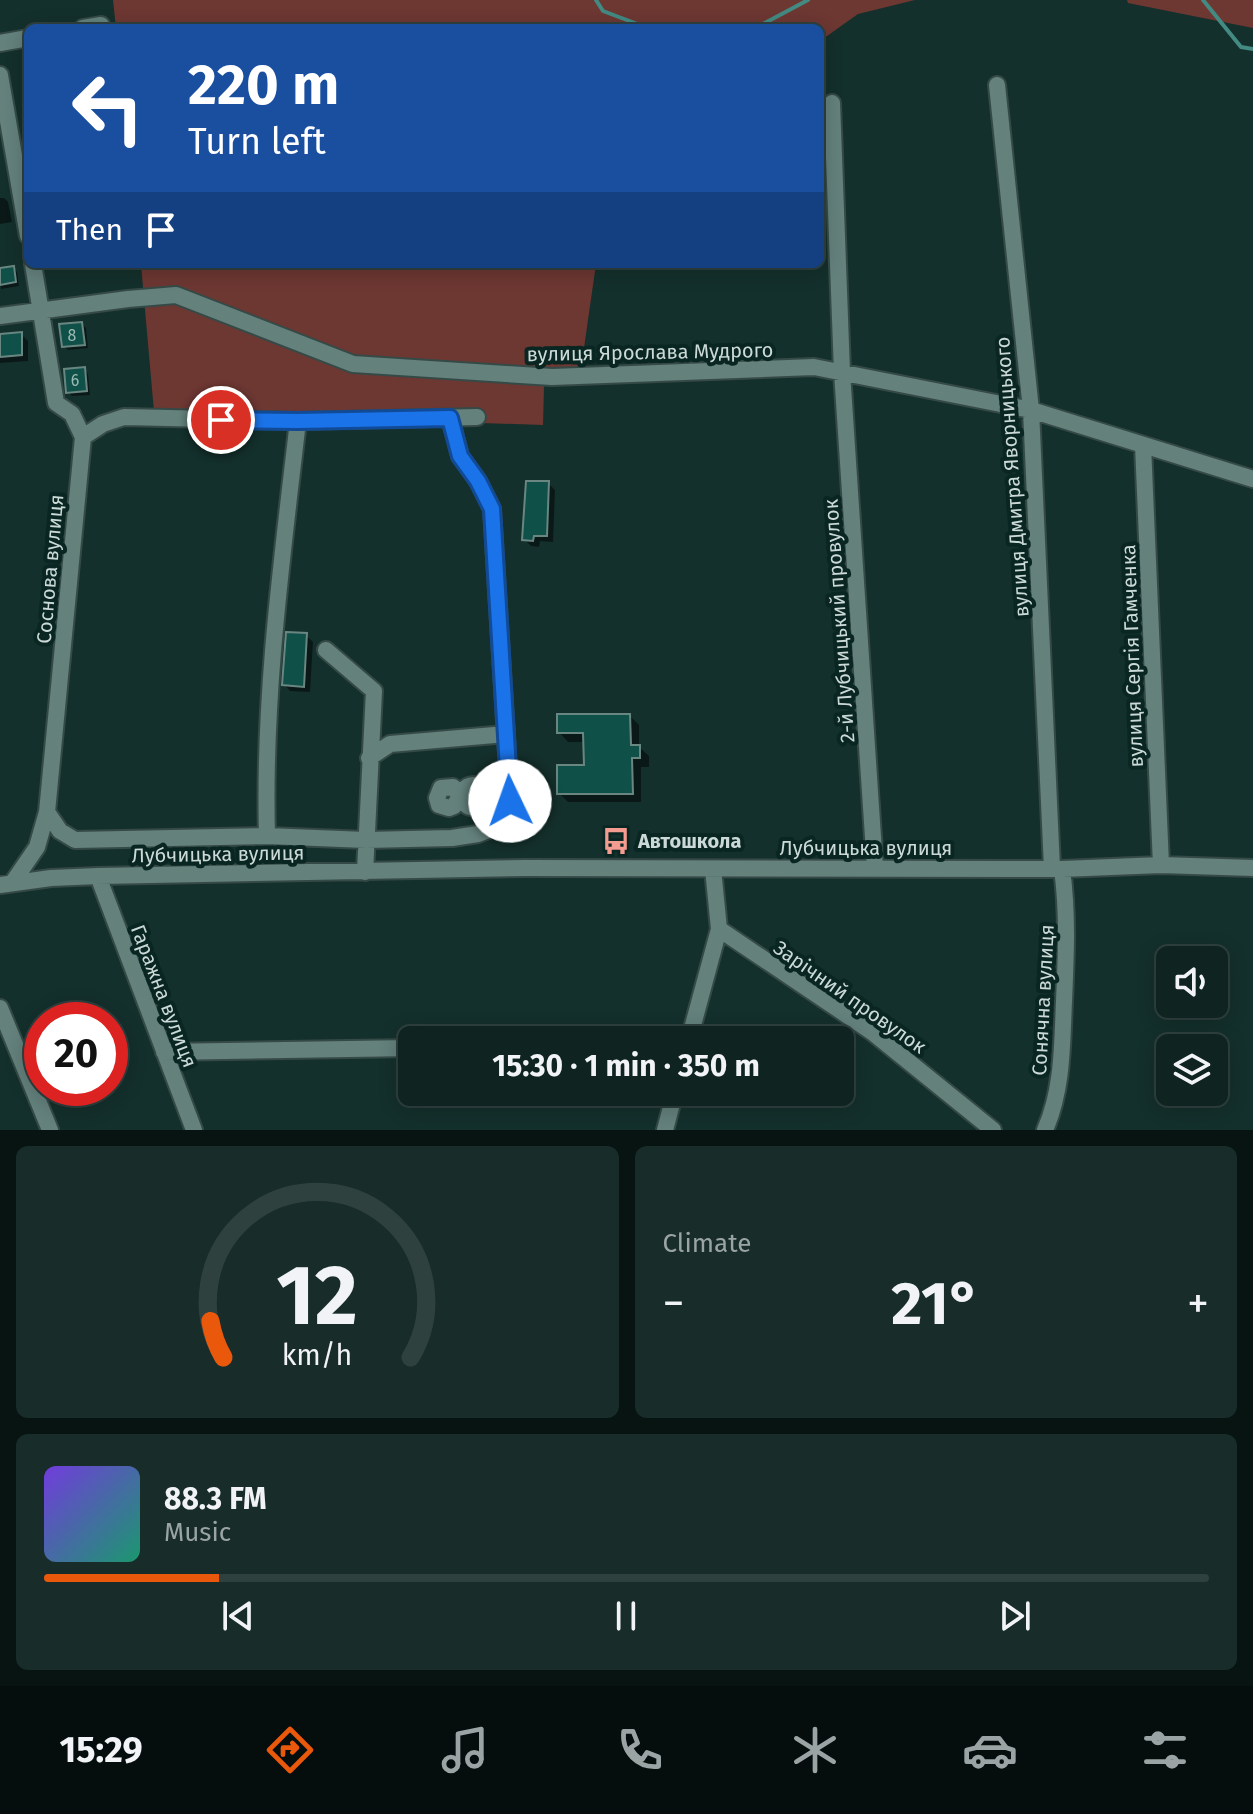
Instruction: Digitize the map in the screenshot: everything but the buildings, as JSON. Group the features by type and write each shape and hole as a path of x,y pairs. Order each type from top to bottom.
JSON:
{"street":[{"path":"0,43 24,39"},
{"path":"0,75 24,213"},
{"name":"вулиця Дмитра Яворницького","path":"997,85 1031,410 1057,869"},
{"name":"2-й Лубчицький провулок","path":"832,103 842,372 875,867"},
{"path":"34,268 56,403 72,414 83,437 103,424 124,417 298,421 477,417"},
{"name":"вулиця Ярослава Мудрого","path":"0,316 176,295 353,364 552,377 814,367 1031,410 1253,479"},
{"path":"47,812 60,831 75,840 267,836 366,840 452,838 494,828 506,816 510,801 492,509 478,481 460,456 450,418"},
{"path":"267,836 265,774 275,622 298,421"},
{"name":"Соснова вулиця","path":"7,884 37,847 47,812 83,437"},
{"name":"вулиця Сергія Гамченка","path":"1143,445 1161,865"},
{"path":"326,650 374,691 365,872"},
{"path":"369,758 390,744 506,734"},
{"name":"Лубчицька вулиця","path":"7,884 98,876 525,868 1057,869 1161,865 1253,868"},
{"path":"693,1026 719,929 713,869"},
{"name":"Сонячна вулиця","path":"1045,1130 1059,1084 1062,1038 1067,926 1057,869"},
{"name":"Гаражна вулиця","path":"98,876 194,1130"},
{"name":"Зарічний провулок","path":"719,929 872,1032 993,1130"},
{"path":"0,1008 50,1130"},
{"path":"164,1052 398,1048"},
{"path":"671,1106 666,1127 685,1130"}],"shaded area":[{"path":"113,0 915,0 858,14 824,38 824,24 116,24"},
{"path":"1127,0 1253,0 1253,28 1128,3"},
{"path":"141,268 595,268 581,369 552,369 544,386 543,425 154,412"}],"waterway":[{"path":"596,0 603,11 637,24"},
{"path":"763,24 808,0"},
{"path":"1203,0 1241,47 1253,49"}],"place":[{"name":"Автошкола","path":"616,841"}],"route":[{"path":"221,420 450,418 460,456 478,481 492,509 510,801"}]}
